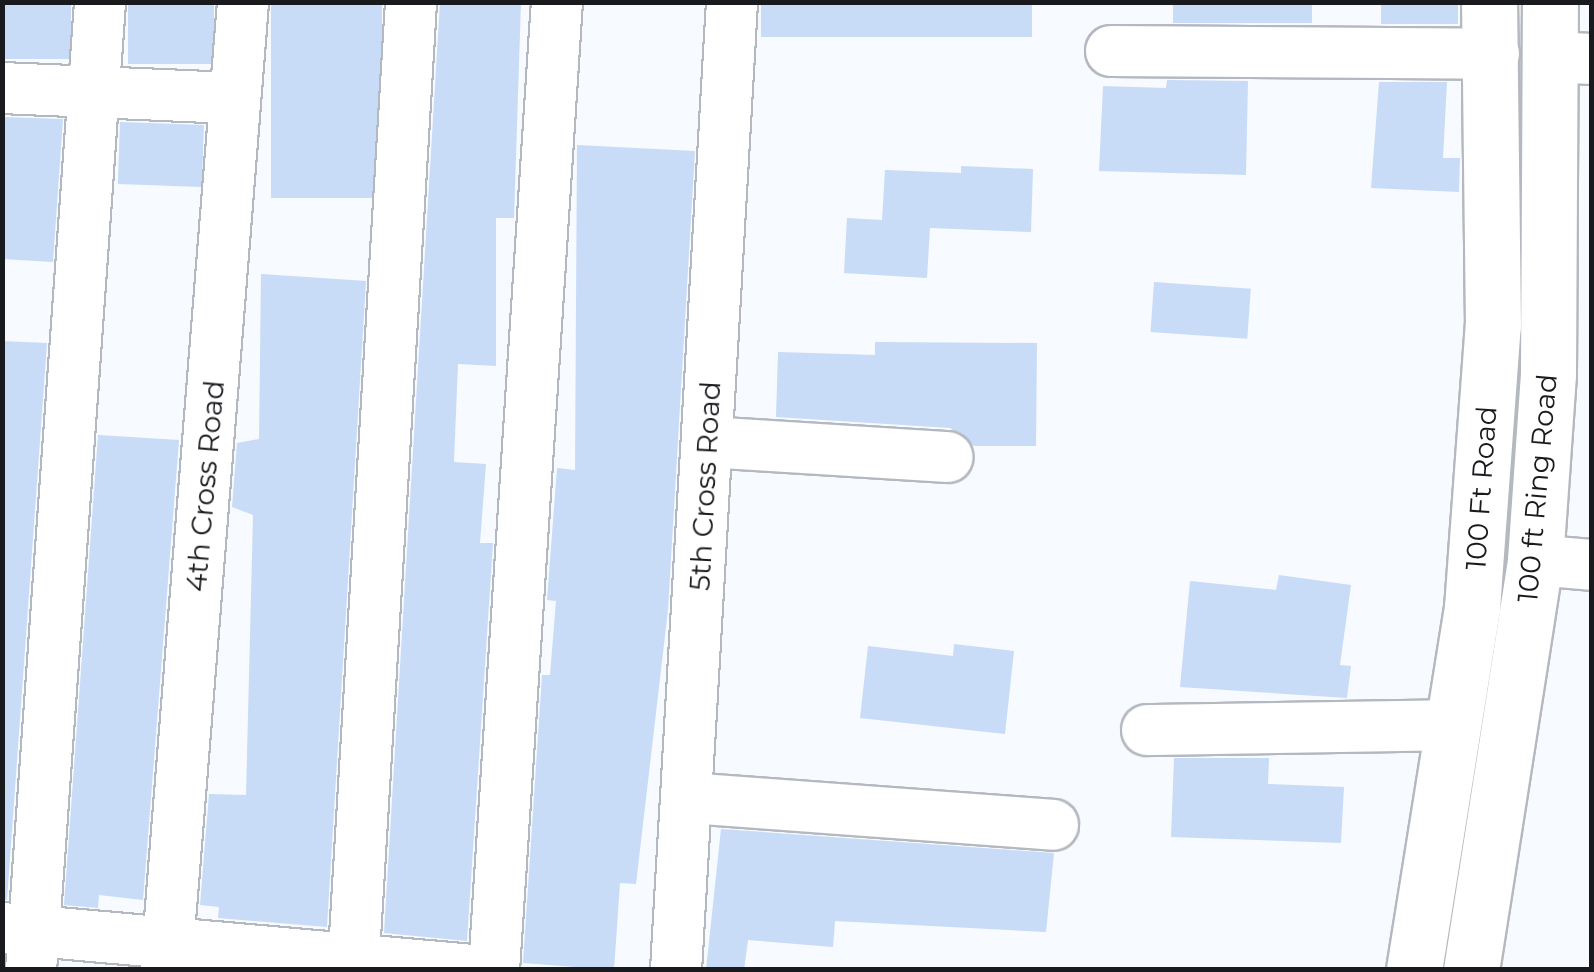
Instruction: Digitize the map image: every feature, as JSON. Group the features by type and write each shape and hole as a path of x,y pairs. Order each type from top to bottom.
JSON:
{"main road":[{"name":"100 ft Ring Road","path":"1471,970 1535,560 1571,58 1550,2"},
{"name":"100 Ft Road","path":"1414,970 1472,608 1493,325 1492,28"}],"street":[{"path":"100,2 22,943 167,955 470,970"},
{"name":"4th Cross Road","path":"167,955 243,2"},
{"path":"353,964 411,2"},
{"path":"494,970 557,2"},
{"name":"5th Cross Road","path":"676,970 732,2"},
{"path":"1111,52 1492,28"},
{"path":"2,88 236,98"},
{"path":"708,442 948,457"},
{"path":"1535,560 1592,565"},
{"path":"1147,730 1453,725"},
{"path":"688,798 1053,825"}],"building":[{"path":"2,2 71,2 71,59 2,59"},
{"path":"128,2 214,2 214,64 128,64"},
{"path":"271,2 382,2 382,198 271,198"},
{"path":"440,2 521,2 514,218 496,218 496,366 458,364 454,462 486,464 480,543 493,543 467,941 384,933"},
{"path":"761,2 1032,2 1032,37 761,37"},
{"path":"1173,2 1312,2 1312,23 1173,23"},
{"path":"1381,2 1458,2 1458,24 1381,24"},
{"path":"1167,80 1248,81 1246,175 1099,171 1103,86 1166,88"},
{"path":"1379,82 1447,82 1443,158 1460,158 1459,192 1371,188"},
{"path":"2,117 63,119 53,262 2,259"},
{"path":"120,122 204,125 202,187 118,184"},
{"path":"577,145 695,151 668,610 636,884 620,883 614,970 523,963 542,675 550,675 556,601 547,600 557,468 575,470"},
{"path":"961,166 1033,169 1031,232 930,228 927,278 844,273 847,218 882,220 885,170 961,173"},
{"path":"261,274 366,281 327,927 218,918 219,907 200,905 209,794 246,795 253,515 232,507 237,443 259,439"},
{"path":"1154,282 1251,289 1247,339 1151,332"},
{"path":"2,341 47,343 7,900 2,900"},
{"path":"875,342 1037,343 1036,446 974,446 950,428 776,417 778,352 875,355"},
{"path":"98,435 179,440 143,900 99,895 98,908 64,905"},
{"path":"1279,575 1351,585 1340,665 1351,666 1347,698 1180,687 1190,581 1276,590"},
{"path":"954,644 1014,651 1005,734 860,718 868,646 953,656"},
{"path":"1174,758 1269,758 1268,784 1344,787 1341,843 1171,837"},
{"path":"721,829 1054,853 1046,932 835,921 833,947 748,940 744,970 706,970"}]}
